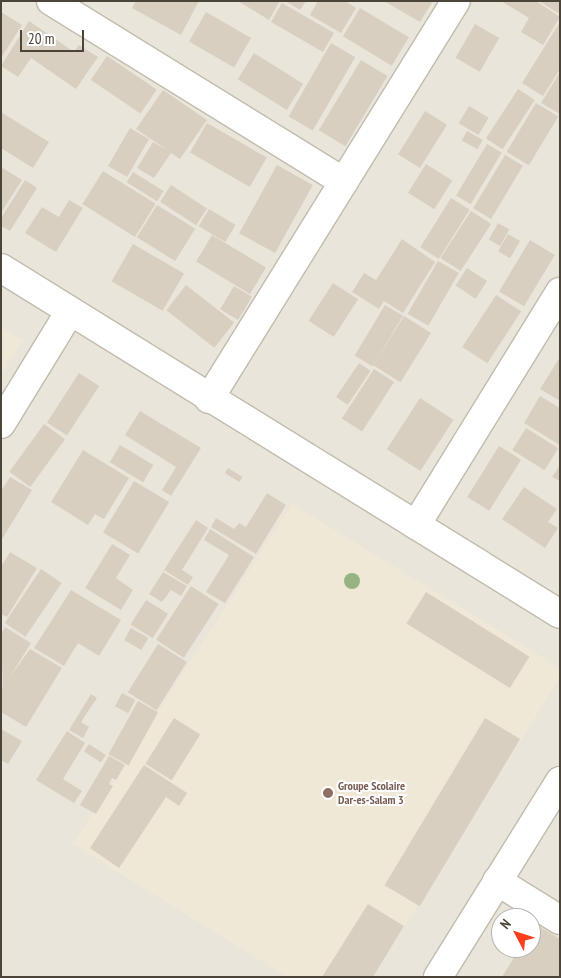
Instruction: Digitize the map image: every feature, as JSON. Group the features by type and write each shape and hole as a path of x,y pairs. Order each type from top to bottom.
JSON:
{"street":[{"path":"51,1 344,182"},
{"path":"210,399 456,1"},
{"path":"1,268 69,314 560,614"},
{"path":"416,525 560,292"},
{"path":"1,424 69,314"},
{"path":"438,977 560,781"},
{"path":"498,881 560,920"}],"shaded area":[{"path":"1,1 560,1 560,977 1,977"},
{"path":"1,327 23,340 1,375"},
{"path":"292,504 560,668 560,677 373,977 287,977 73,844"}],"building":[{"path":"136,1 199,1 181,35 132,8"},
{"path":"238,1 280,1 269,20"},
{"path":"285,1 306,1 300,10"},
{"path":"318,1 345,1 356,8 341,33 310,15"},
{"path":"384,1 433,1 420,22"},
{"path":"501,1 536,1 560,17 543,45 521,32 529,18"},
{"path":"539,1 560,1 560,11 558,13"},
{"path":"282,3 334,33 323,52 271,22"},
{"path":"360,8 409,37 392,66 343,36"},
{"path":"1,12 22,25 1,58"},
{"path":"206,12 251,38 234,67 189,41"},
{"path":"29,21 74,52 79,45 98,57 76,89 31,58 18,77 1,66"},
{"path":"560,22 560,69 543,96 522,83"},
{"path":"475,24 499,38 480,72 456,58"},
{"path":"331,43 355,57 313,131 288,117"},
{"path":"254,53 303,84 287,110 238,79"},
{"path":"107,56 157,90 141,114 91,80"},
{"path":"361,60 388,76 345,146 319,130"},
{"path":"560,72 560,114 541,103"},
{"path":"518,89 535,100 503,149 486,138"},
{"path":"163,90 207,120 180,159 171,153 154,178 137,168 153,142 169,151 136,129"},
{"path":"536,103 558,116 529,165 507,152"},
{"path":"469,106 489,118 478,135 459,123"},
{"path":"425,111 447,125 420,168 398,154"},
{"path":"1,112 49,142 33,168 1,148"},
{"path":"207,123 267,158 250,187 190,152"},
{"path":"130,128 149,139 127,177 108,166"},
{"path":"467,131 483,140 477,149 462,141"},
{"path":"487,144 502,153 471,204 456,195"},
{"path":"505,155 523,166 491,219 473,208"},
{"path":"426,164 452,180 434,209 408,193"},
{"path":"277,165 313,185 275,253 239,233"},
{"path":"1,167 22,180 1,213"},
{"path":"103,171 156,204 135,237 82,204"},
{"path":"133,172 164,191 157,201 127,182"},
{"path":"25,180 37,188 10,231 1,226 1,218"},
{"path":"171,185 207,208 196,225 160,202"},
{"path":"451,198 470,210 439,259 420,247"},
{"path":"69,200 83,208 56,252 25,233 42,207 59,217"},
{"path":"157,205 195,229 175,261 137,237"},
{"path":"209,209 236,225 225,242 199,226"},
{"path":"471,211 491,224 461,271 441,258"},
{"path":"498,223 509,229 500,246 489,240"},
{"path":"508,234 520,241 510,258 498,251"},
{"path":"212,235 266,267 250,294 196,262"},
{"path":"402,239 435,262 403,313 384,301 379,309 352,292 364,273 376,280"},
{"path":"530,240 555,255 524,306 499,291"},
{"path":"133,244 184,274 163,311 112,281"},
{"path":"438,261 459,273 428,326 408,314"},
{"path":"467,268 487,281 476,299 456,286"},
{"path":"333,283 358,299 334,337 308,321"},
{"path":"186,285 234,323 214,348 166,310"},
{"path":"234,286 252,297 238,320 220,309"},
{"path":"496,295 521,311 487,363 462,347"},
{"path":"385,305 403,316 373,366 355,356"},
{"path":"404,316 431,333 400,382 373,365"},
{"path":"560,357 560,401 540,389"},
{"path":"359,363 371,371 348,405 336,397"},
{"path":"374,369 394,382 362,432 342,418"},
{"path":"79,373 99,386 67,436 47,422"},
{"path":"540,396 560,408 560,445 524,423"},
{"path":"420,398 454,420 420,471 387,449"},
{"path":"140,411 201,448 171,496 162,490 176,467 125,435"},
{"path":"44,424 65,439 30,487 9,472"},
{"path":"526,428 558,448 544,470 512,450"},
{"path":"120,445 153,465 143,482 110,462"},
{"path":"499,446 521,460 489,511 467,497"},
{"path":"83,450 129,478 104,519 95,514 88,525 51,502"},
{"path":"560,465 560,481 552,477"},
{"path":"228,468 243,477 239,482 225,473"},
{"path":"10,477 32,490 1,541 1,491"},
{"path":"134,481 169,502 138,554 103,532"},
{"path":"524,487 557,509 548,522 558,528 545,548 502,519"},
{"path":"267,493 286,505 256,554 211,527 216,518 234,529 239,523 246,527"},
{"path":"196,520 208,528 182,570 193,577 188,585 164,570"},
{"path":"210,529 254,557 225,603 206,592 229,555 204,540"},
{"path":"112,544 130,555 116,578 133,590 121,610 85,588"},
{"path":"10,552 37,568 7,617 1,614 1,567"},
{"path":"41,569 62,583 25,637 5,623"},
{"path":"163,572 187,586 181,596 171,590 162,602 149,594"},
{"path":"191,586 219,604 184,658 156,640"},
{"path":"71,590 121,620 99,656 78,643 64,666 34,648"},
{"path":"426,592 529,657 510,688 406,623"},
{"path":"146,600 168,614 153,638 131,625"},
{"path":"5,627 31,643 3,688 1,634"},
{"path":"131,628 148,638 141,650 124,640"},
{"path":"158,644 187,662 157,710 128,692"},
{"path":"30,649 62,668 26,727 1,712 1,689"},
{"path":"122,693 135,700 128,713 115,706"},
{"path":"91,694 97,698 81,722 89,727 83,738 69,730"},
{"path":"138,701 158,712 129,766 108,754"},
{"path":"174,718 200,734 172,780 145,764"},
{"path":"485,718 520,739 420,906 385,885"},
{"path":"1,729 22,741 8,764 1,760"},
{"path":"67,731 85,743 63,779 82,791 74,803 36,780"},
{"path":"89,744 106,755 101,762 84,752"},
{"path":"109,756 125,765 116,780 112,778 109,784 113,786 96,814 80,805"},
{"path":"144,765 187,793 179,806 166,797 119,868 90,848"},
{"path":"368,904 404,926 373,977 322,977"},
{"path":"541,928 560,939 560,977 502,977 514,958 541,958"}],"place":[{"name":"Groupe Scolaire Dar-es-Salam 3","path":"328,793"}]}
